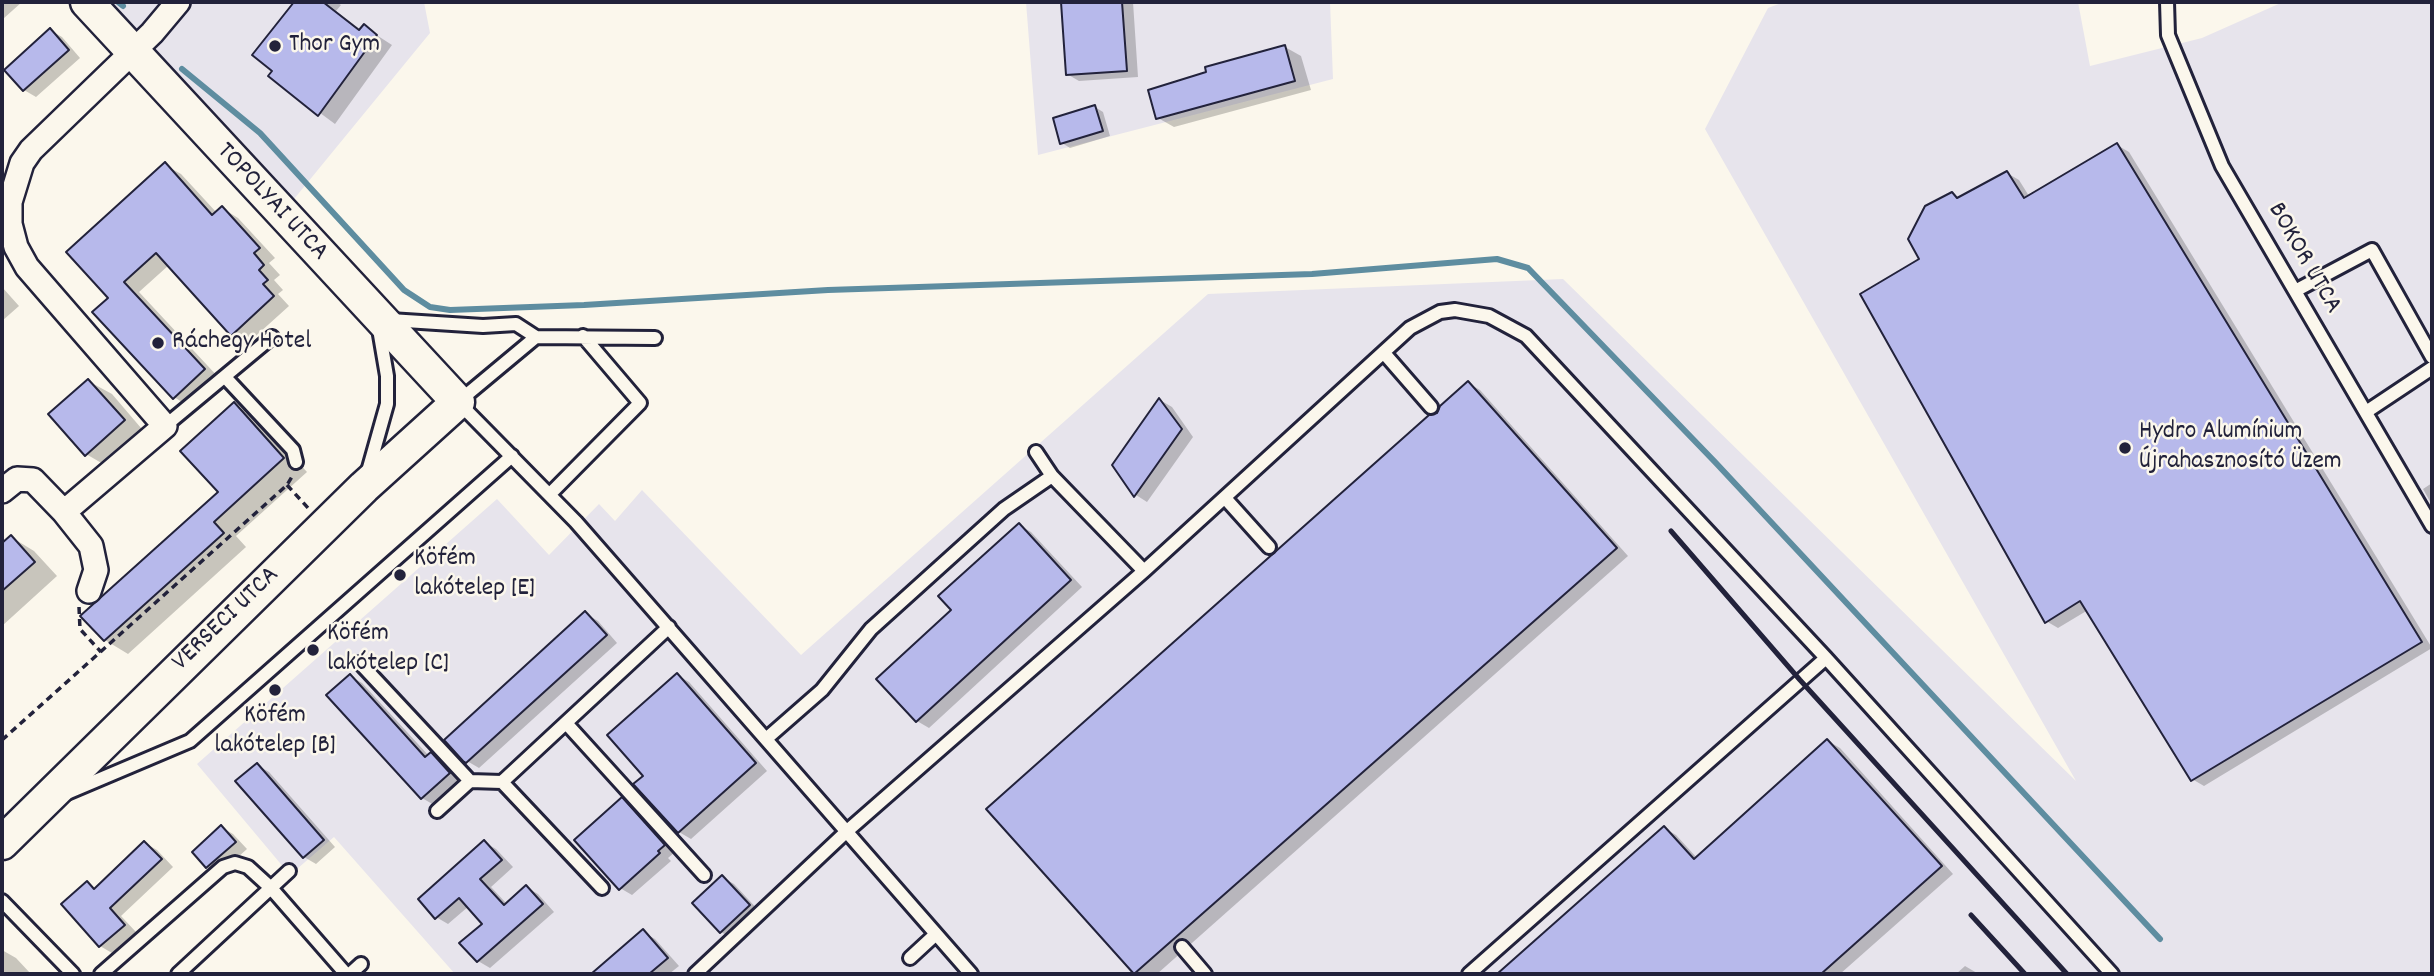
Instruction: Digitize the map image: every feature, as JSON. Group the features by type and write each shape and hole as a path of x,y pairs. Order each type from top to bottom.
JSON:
{"street":[{"name":"TOPOLYAI UTCA","path":"87,2 457,402"},
{"path":"64,512 165,426 27,267 16,247 10,224 10,202 26,156 132,53 178,2"},
{"name":"VERSECI UTCA","path":"2,843 36,806 364,487 457,402"},
{"path":"2,491 17,479 33,480 64,512 91,546 96,569 89,591"}],"lane":[{"name":"BOKOR UTCA","path":"2167,2 2168,35 2222,166 2432,526"},
{"path":"2295,291 2372,250 2432,357"},
{"path":"695,974 846,832 1144,571 1410,328 1440,312 1472,312 1489,316 1526,336 1826,658 2112,974"},
{"path":"364,487 387,404 387,376 378,319 461,325 516,324 536,337 654,338"},
{"path":"165,426 272,337"},
{"path":"536,337 457,402 550,494 971,974"},
{"path":"550,494 640,403 583,337"},
{"path":"1384,353 1432,407"},
{"path":"2366,412 2432,368"},
{"path":"225,377 293,450 296,462"},
{"path":"1036,452 1052,476 1144,571"},
{"path":"36,806 190,741 512,456"},
{"path":"766,739 822,690 871,629 1004,509 1052,476"},
{"path":"1225,498 1269,547"},
{"path":"437,811 470,781 502,782 669,627"},
{"path":"1469,974 1826,658"},
{"path":"360,663 470,781"},
{"path":"566,723 704,876"},
{"path":"502,782 602,888"},
{"path":"102,974 229,864 248,867 271,888 348,974 361,964"},
{"path":"178,974 289,871"},
{"path":"2,901 73,974"},
{"path":"910,958 936,934"},
{"path":"1182,947 1205,974"}],"path":[{"path":"2,740 287,485 294,473 296,462"},
{"path":"287,485 311,512"},
{"path":"89,591 78,610 80,629 102,652"}],"shaded area":[{"path":"108,2 424,2 430,33 276,221"},
{"path":"1026,2 1330,2 1333,79 1038,155"},
{"path":"1784,2 2078,2 2090,66 2202,38 2283,2 2432,2 2432,974 455,974 334,837 290,875 197,764 497,499 549,555 599,504 615,521 642,490 801,655 1208,294 1563,279 2076,781 1705,129 1768,8"}],"building":[{"path":"294,2 323,2 359,30 364,24 377,35 318,116 268,76 272,71 252,55"},
{"path":"1061,2 1122,2 1127,71 1066,75"},
{"path":"50,28 69,50 23,91 4,70"},
{"path":"1285,45 1295,81 1156,119 1148,90 1206,72 1205,67"},
{"path":"1095,105 1103,131 1060,144 1053,118"},
{"name":"Hydro Alumínium Újrahasznosító Üzem","path":"2117,143 2422,642 2191,781 2080,601 2045,623 1860,294 1919,259 1908,239 1925,206 1952,192 1957,198 2007,171 2024,198"},
{"path":"165,162 212,215 222,206 260,248 254,253 264,265 259,270 268,280 263,284 274,296 231,336 156,253 124,282 205,369 173,399 92,312 108,298 66,252"},
{"path":"88,379 125,420 85,456 48,414"},
{"path":"1468,381 1617,548 1134,974 986,809 1429,415 1437,413 1440,406"},
{"path":"1159,398 1182,429 1134,497 1112,465"},
{"path":"234,402 284,458 214,522 224,533 104,641 80,616 218,492 180,451"},
{"path":"1019,523 1071,580 916,722 876,679 951,610 938,596"},
{"path":"11,535 35,562 2,591 2,543"},
{"path":"585,611 607,635 466,763 463,761 444,740"},
{"path":"677,673 756,763 678,833 633,784 643,776 607,735"},
{"path":"350,674 425,757 431,752 450,773 421,799 326,695"},
{"path":"1827,739 1942,866 1821,974 1497,974 1664,826 1694,859"},
{"path":"257,763 324,840 303,858 235,781"},
{"path":"622,797 665,845 658,851 660,853 619,890 574,840"},
{"path":"221,825 236,842 206,868 192,852"},
{"path":"484,840 502,860 480,879 504,905 526,885 543,904 477,962 459,943 482,924 459,898 435,919 418,899"},
{"path":"144,841 162,859 110,908 125,925 99,947 61,904 87,881 94,889"},
{"path":"722,875 750,905 720,933 692,903"},
{"path":"643,929 668,958 649,974 591,974"}],"waterway":[{"path":"118,2 123,6"},
{"path":"182,69 260,133 404,290 430,307 450,310 828,290 1312,274 1497,259 1528,268 1715,462 2160,939"}],"railway":[{"path":"1671,531 1800,680 2067,974"},
{"path":"1971,915 2025,974"}],"place":[{"name":"Thor Gym","path":"275,46"},
{"name":"Ráchegy Hotel","path":"158,343"},
{"name":"Hydro Alumínium Újrahasznosító Üzem","path":"2125,448"},
{"name":"Köfém lakótelep [E]","path":"400,575"},
{"name":"Köfém lakótelep [C]","path":"313,650"},
{"name":"Köfém lakótelep [B]","path":"275,690"}]}
